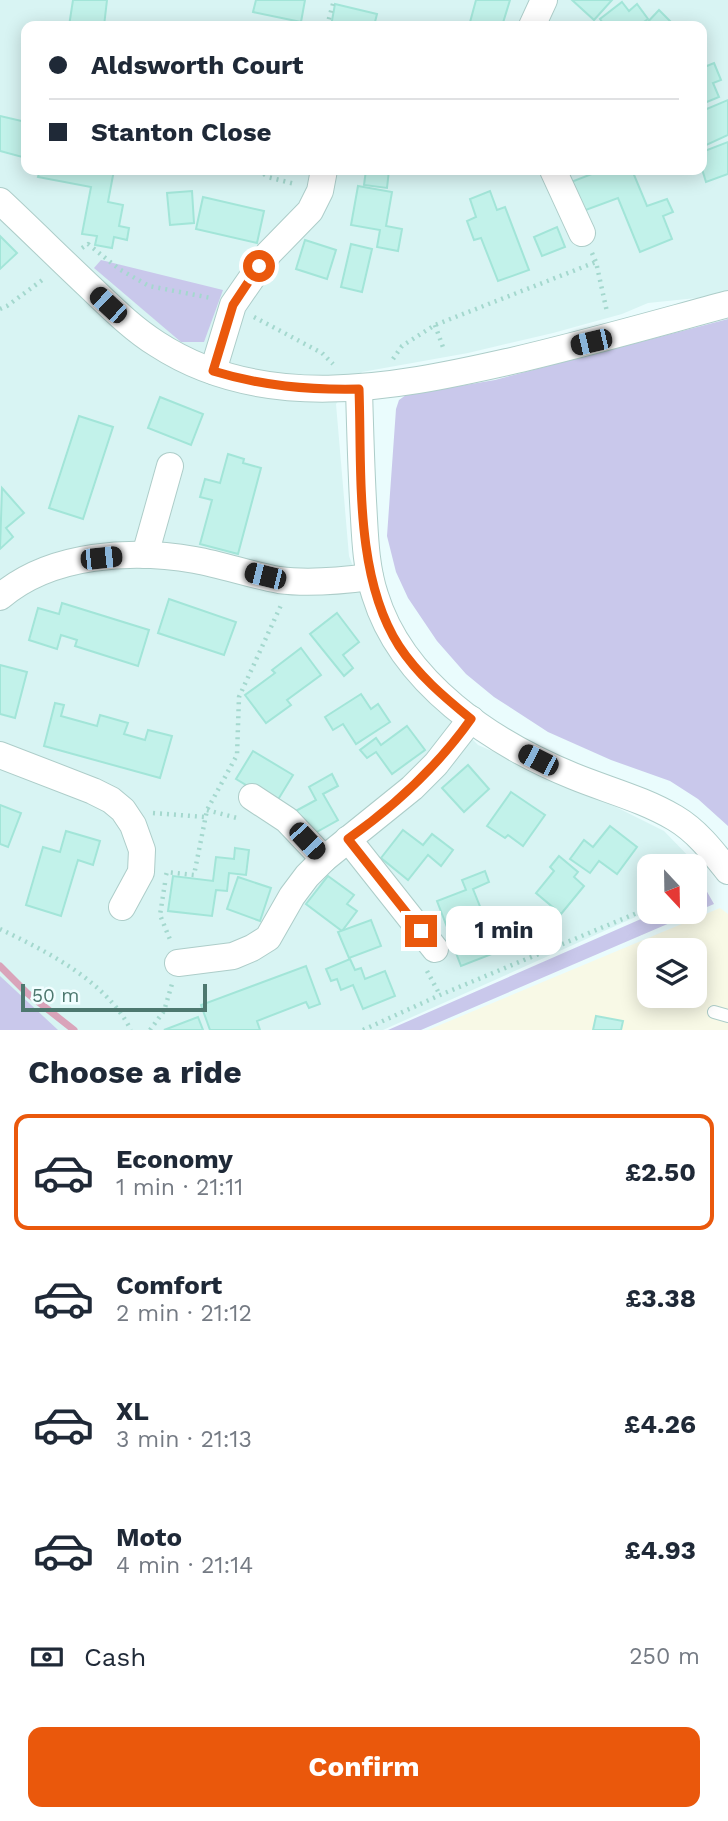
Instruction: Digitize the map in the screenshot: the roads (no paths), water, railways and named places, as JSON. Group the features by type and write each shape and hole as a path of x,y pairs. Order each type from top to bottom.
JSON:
{"street":[{"path":"534,21 544,0"},
{"path":"555,175 582,233"},
{"path":"213,371 233,305 268,253 310,211 322,180"},
{"path":"0,201 133,327 156,344 191,363 264,385 359,389 454,374 612,337 728,304"},
{"path":"359,389 365,534 370,578 375,597 398,645 429,682 471,719 509,746 571,775 646,803 677,819 709,847 728,870"},
{"path":"145,555 170,467"},
{"path":"0,597 29,577 85,559 145,555 195,560 279,580 307,582 370,578"},
{"path":"178,963 233,956 268,938 292,896 324,859 412,788 436,764 471,719"},
{"path":"0,755 93,791 123,810 133,825 142,850 141,872 122,907"},
{"path":"252,797 287,820 324,859"},
{"path":"348,839 435,949"}],"lane":[{"path":"714,1012 728,1016"}],"waterway":[{"path":"0,966 27,993 74,1030"}]}
